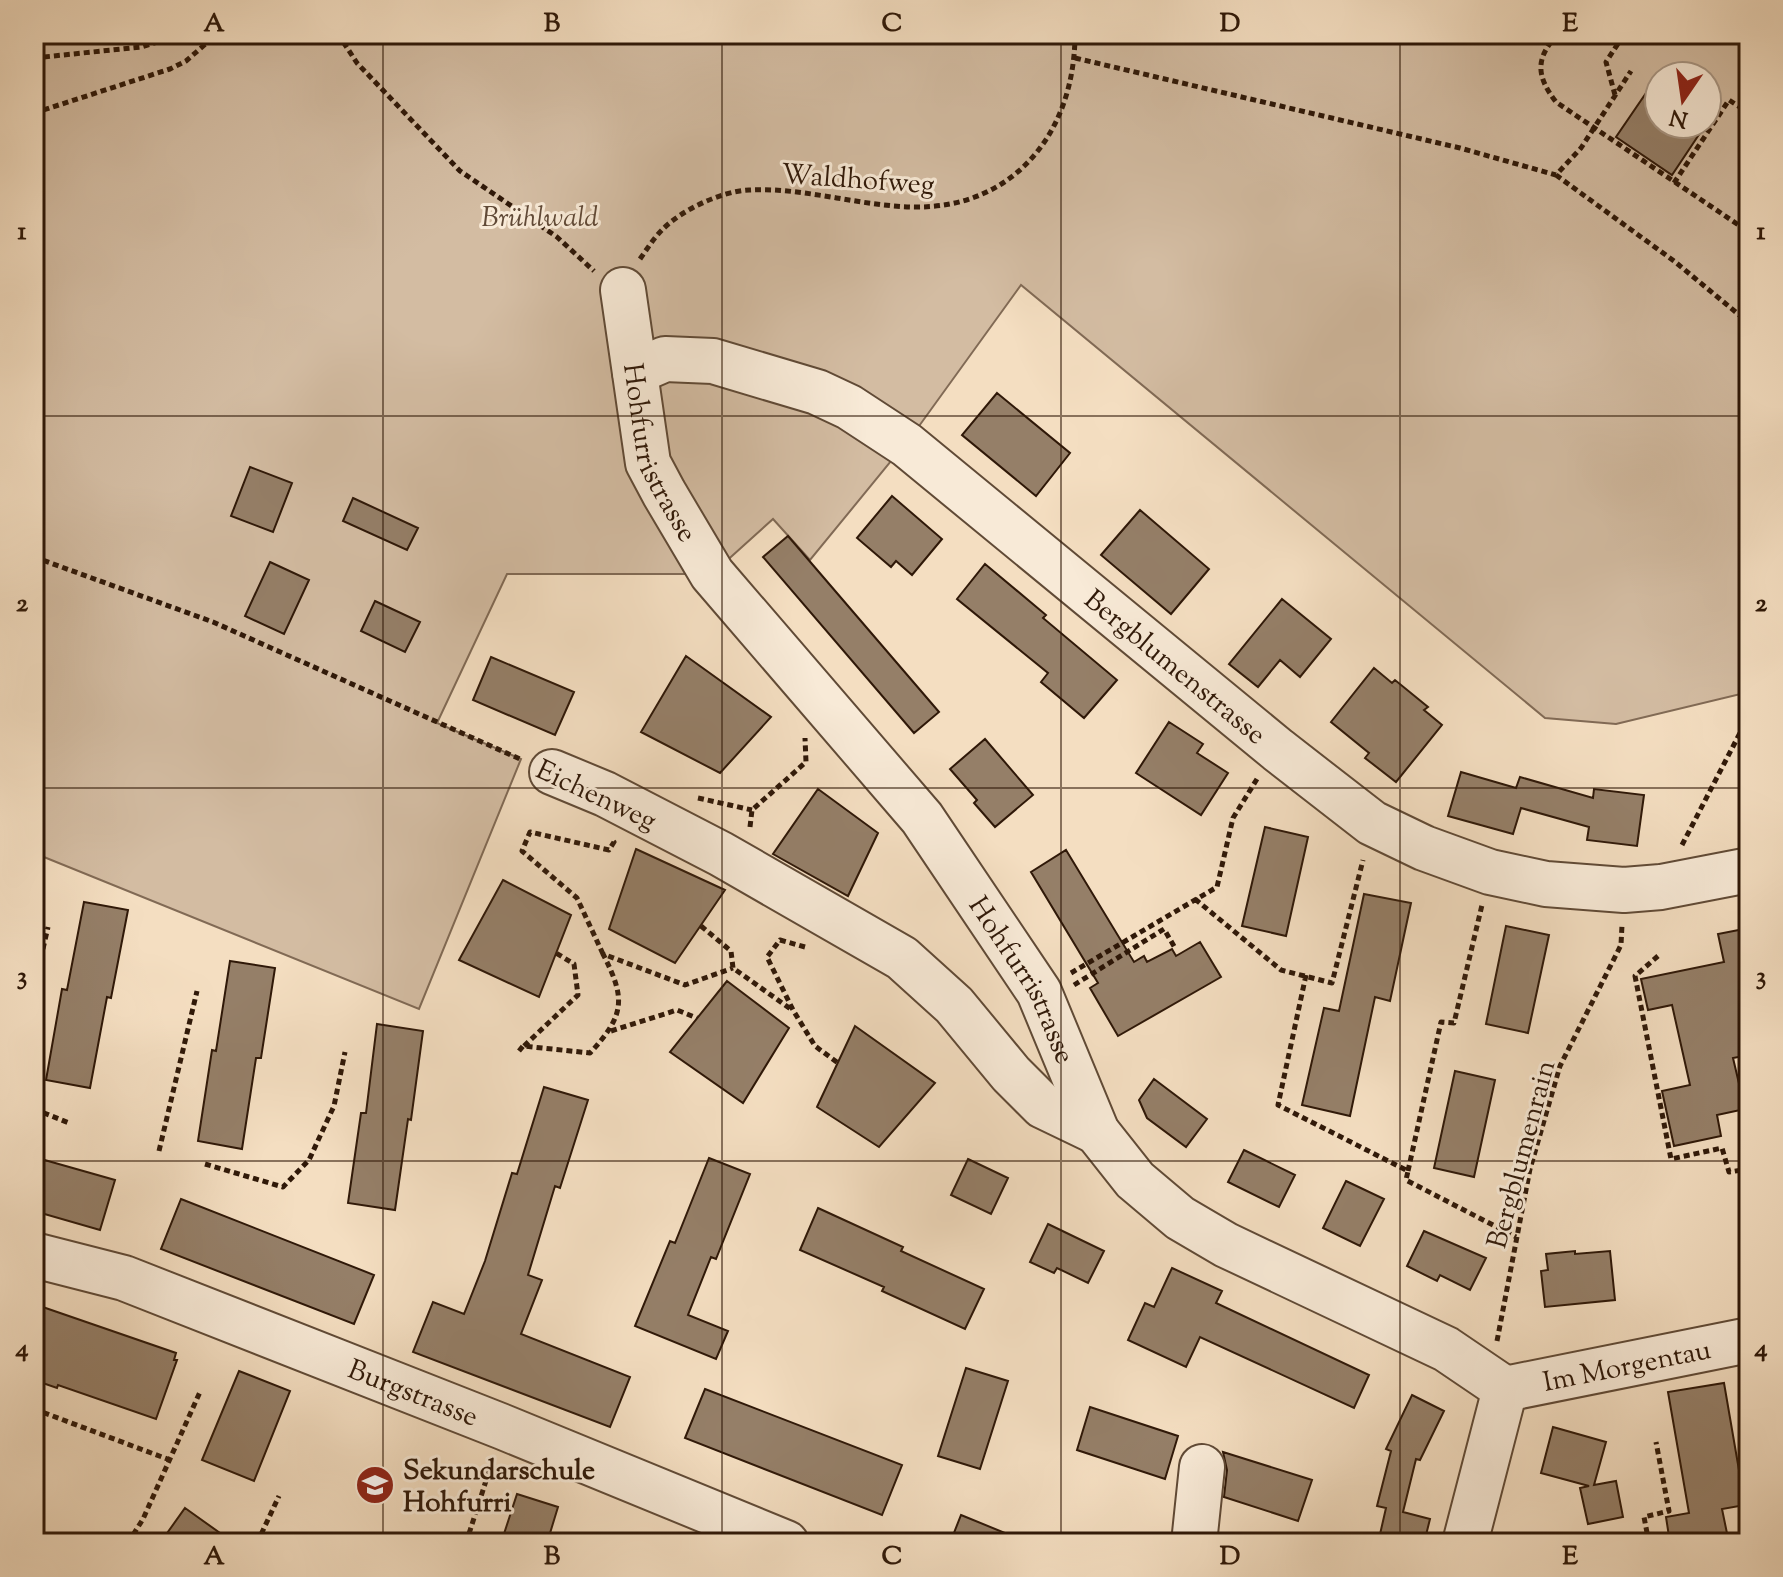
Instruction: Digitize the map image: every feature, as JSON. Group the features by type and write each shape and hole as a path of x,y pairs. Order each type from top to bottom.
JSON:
{"street":[{"name":"Hohfurristrasse","path":"623,290 648,463 712,574 922,818 1039,992 1097,1132 1135,1180 1180,1218 1239,1251 1446,1349 1505,1389"},
{"name":"Bergblumenstrasse","path":"635,372 665,359 713,361 817,392 849,407 907,445 1278,750 1372,823 1424,848 1490,872 1546,884 1642,888 1749,870"},
{"name":"Eichenweg","path":"552,772 605,794 721,854 902,958 954,1005 1011,1074 1043,1106 1097,1132"},
{"name":"Burgstrasse","path":"34,1255 124,1278 503,1427 786,1543"},
{"name":"Im Morgentau","path":"1505,1389 1749,1340"},
{"path":"1465,1543 1505,1389"},
{"path":"1194,1543 1202,1467"}],"path":[{"path":"34,58 141,47 184,34"},
{"path":"34,113 170,69 186,61 217,34"},
{"path":"338,34 357,63 460,171 557,237 590,268 623,290"},
{"name":"Waldhofweg","path":"623,290 628,275 663,228 701,202 748,190 913,207 959,203 1003,185 1037,155 1062,113 1075,58 1075,34"},
{"path":"1558,34 1542,58 1541,83 1556,102 1749,232"},
{"path":"1603,34 1619,42 1606,62 1615,96"},
{"path":"1075,58 1460,148 1556,175 1674,261 1749,323"},
{"path":"1556,175 1593,129 1631,71"},
{"path":"1674,183 1729,100 1749,113"},
{"name":"Eichenweg","path":"34,557 213,622 552,772"},
{"name":"Bergblumenrain","path":"1496,1344 1530,1169 1560,1066 1621,945 1642,888 1741,731 1749,697"},
{"path":"752,810 806,762 804,725"},
{"path":"1039,992 1217,887 1233,818 1258,778"},
{"path":"1195,899 1281,970 1332,983 1372,823"},
{"path":"556,953 574,964 578,995 521,1049 590,1053 610,1032 618,1014 617,982 577,898 522,851 530,832 609,850 614,842 607,835"},
{"path":"1490,872 1454,1023 1441,1022 1406,1180 1516,1237"},
{"path":"701,926 731,951 733,968 793,1010"},
{"path":"34,988 48,927"},
{"path":"1084,979 1164,929 1175,948"},
{"path":"807,948 780,940 767,957 815,1046 838,1063"},
{"path":"603,954 685,985 733,968"},
{"path":"1658,956 1635,976 1671,1159 1722,1148 1729,1172 1749,1169"},
{"path":"1306,975 1278,1105 1408,1171"},
{"path":"159,1151 197,991"},
{"path":"610,1032 677,1010 697,1018"},
{"path":"205,1164 283,1187 309,1160 334,1106 345,1052"},
{"path":"34,1109 69,1123"},
{"path":"128,1543 143,1519 200,1392"},
{"path":"34,1409 170,1460"},
{"path":"466,1543 503,1427"},
{"path":"1649,1543 1644,1517 1669,1511 1656,1442"},
{"path":"257,1543 279,1496"}],"green space":[{"name":"Brühlwald","path":"34,34 1749,34 1749,692 1616,724 1545,718 1021,285 914,433 810,560 773,519 712,574 507,574 437,723 521,759 419,1009 34,853"}],"building":[{"path":"1643,97 1643,140 1695,140 1672,175 1616,137"},
{"path":"997,393 1070,453 1036,496 962,435"},
{"path":"250,467 292,483 273,532 231,516"},
{"path":"892,496 942,539 912,575 896,561 891,567 857,538"},
{"path":"353,498 418,528 407,550 343,521"},
{"path":"1140,510 1209,569 1171,614 1101,555"},
{"path":"788,536 939,712 914,733 763,557"},
{"path":"270,562 309,580 284,634 245,616"},
{"path":"985,564 1117,680 1084,718 1041,682 1048,673 957,599"},
{"path":"1282,599 1331,639 1300,677 1280,660 1258,687 1229,664"},
{"path":"375,601 420,622 405,652 361,631"},
{"path":"686,656 771,717 720,773 641,732"},
{"path":"491,657 574,692 555,735 473,700"},
{"path":"1374,668 1392,683 1395,680 1428,707 1424,710 1442,725 1396,782 1365,758 1369,753 1331,722"},
{"path":"1169,722 1203,744 1197,753 1228,773 1201,815 1136,773"},
{"path":"985,739 1033,795 995,827 950,769"},
{"path":"1461,772 1516,788 1520,777 1593,798 1594,789 1644,795 1637,846 1587,840 1589,827 1521,808 1513,834 1448,816"},
{"path":"818,789 878,833 848,896 773,854"},
{"path":"1265,827 1308,837 1286,936 1242,926"},
{"path":"636,849 725,890 675,963 609,929"},
{"path":"1066,850 1134,962 1144,956 1147,962 1172,949 1176,956 1200,942 1221,977 1118,1036 1090,988 1098,983 1031,872"},
{"path":"503,880 571,915 539,997 459,960"},
{"path":"1364,894 1411,903 1390,1001 1375,997 1350,1116 1302,1105 1324,1008 1339,1011"},
{"path":"84,902 128,910 90,1088 46,1080 62,989 67,990"},
{"path":"1506,926 1549,935 1528,1033 1486,1024"},
{"path":"1749,928 1749,1055 1733,1058 1745,1109 1717,1115 1721,1136 1674,1146 1662,1091 1690,1085 1672,1005 1648,1010 1641,979 1724,962 1718,934"},
{"path":"230,961 275,968 261,1058 256,1058 242,1149 198,1141"},
{"path":"727,981 789,1028 743,1103 670,1052"},
{"path":"377,1024 423,1031 395,1210 348,1203 361,1113 366,1113"},
{"path":"855,1026 935,1083 879,1147 817,1107"},
{"path":"1455,1071 1495,1080 1474,1177 1434,1168"},
{"path":"1154,1079 1207,1119 1186,1147 1147,1118 1139,1100"},
{"path":"544,1087 588,1100 560,1188 555,1186 528,1275 542,1280 521,1334 630,1377 610,1427 413,1352 433,1302 464,1314 485,1261 512,1173 517,1174"},
{"path":"1244,1150 1295,1175 1279,1207 1228,1182"},
{"path":"34,1157 115,1180 100,1230 34,1211"},
{"path":"709,1158 750,1174 716,1259 711,1257 688,1315 728,1331 716,1359 635,1326 670,1241 675,1243"},
{"path":"968,1159 1008,1178 991,1214 951,1195"},
{"path":"1346,1181 1384,1199 1360,1246 1323,1228"},
{"path":"181,1199 374,1275 354,1324 161,1249"},
{"path":"818,1208 984,1289 965,1329 882,1291 884,1287 800,1250"},
{"path":"1048,1224 1104,1251 1088,1283 1057,1268 1054,1273 1030,1262"},
{"path":"1424,1231 1486,1258 1470,1290 1440,1275 1437,1281 1407,1266"},
{"path":"1575,1251 1575,1254 1610,1251 1615,1300 1545,1307 1541,1271 1548,1270 1546,1254"},
{"path":"1172,1268 1222,1291 1216,1303 1369,1375 1354,1408 1200,1337 1186,1367 1128,1340 1145,1303 1154,1307"},
{"path":"34,1304 176,1353 174,1360 177,1360 156,1419 58,1385 57,1388 34,1380"},
{"path":"966,1368 1008,1381 980,1469 938,1456"},
{"path":"239,1371 290,1391 254,1481 202,1460"},
{"path":"1724,1383 1745,1505 1722,1509 1729,1543 1670,1543 1666,1517 1689,1513 1668,1392"},
{"path":"705,1389 902,1465 882,1515 685,1438"},
{"path":"1412,1395 1444,1411 1420,1460 1416,1459 1403,1512 1430,1519 1424,1543 1378,1543 1386,1508 1377,1506 1391,1451 1386,1449"},
{"path":"1090,1407 1178,1436 1165,1479 1077,1450"},
{"path":"1553,1427 1606,1442 1594,1485 1616,1481 1623,1517 1588,1524 1580,1488 1589,1486 1541,1473"},
{"path":"1223,1452 1312,1480 1298,1521 1224,1497 1227,1470"},
{"path":"517,1494 558,1507 547,1543 501,1543"},
{"path":"185,1508 234,1543 160,1543"},
{"path":"961,1515 1027,1542 1027,1543 950,1543"}],"place":[{"name":"Sekundarschule Hohfurri","path":"375,1485"}]}
